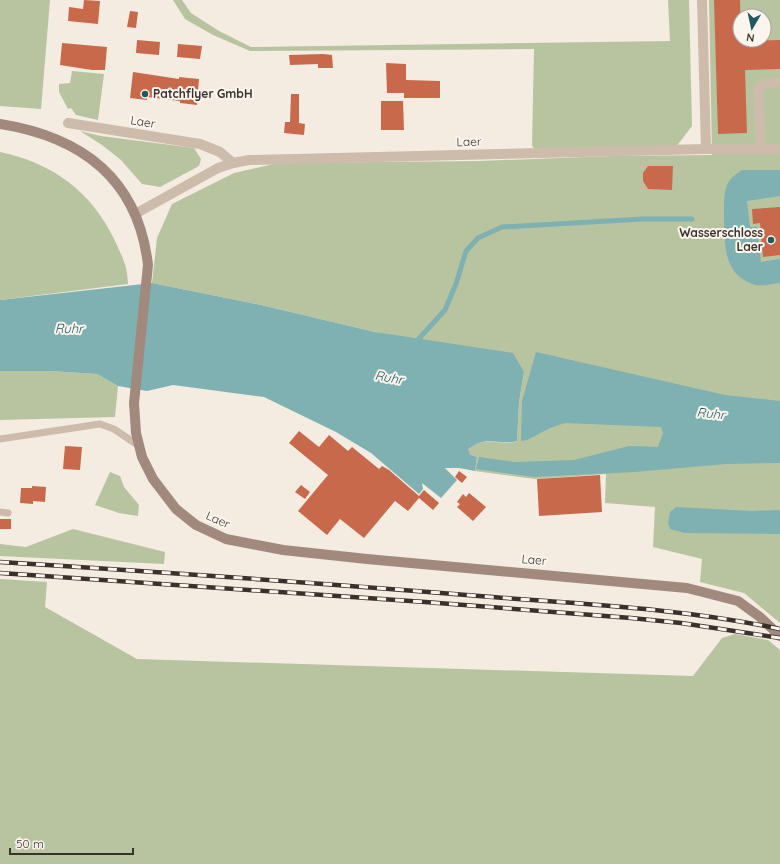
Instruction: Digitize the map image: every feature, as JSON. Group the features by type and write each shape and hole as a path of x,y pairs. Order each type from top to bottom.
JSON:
{"main road":[{"name":"Laer","path":"0,124 37,132 72,146 108,172 128,199 146,246 148,265 134,404 139,446 153,479 176,509 196,525 226,539 283,550 668,585 712,593 748,607 780,636"}],"street":[{"path":"702,0 706,149"},
{"path":"761,149 758,90 763,84 780,82"},
{"name":"Laer","path":"68,123 200,144 220,152 233,163"},
{"name":"Laer","path":"135,214 218,168 249,160 706,149 780,149"}],"lane":[{"path":"0,439 100,424 114,429 139,446"},
{"path":"0,512 8,513"}],"green space":[{"path":"0,0 50,0 41,109 0,106"},
{"path":"173,0 182,0 191,13 219,31 251,47 670,41 668,0 689,0 692,126 676,147 536,150 532,146 534,49 250,51 213,35 185,19"},
{"path":"709,0 780,0 780,623 744,593 700,582 702,559 653,547 655,507 605,503 606,474 535,479 475,471 477,457 470,456 467,449 481,442 487,441 505,443 517,441 519,402 524,372 375,332 261,305 152,283 157,238 172,204 234,173 278,163 479,161 612,156 712,155"},
{"path":"72,71 104,74 98,120 76,115 71,108 68,109 59,92 59,84 70,83"},
{"path":"80,131 101,136 194,148 201,159 199,166 160,187 142,184 121,160 102,145"},
{"path":"0,152 19,157 54,172 69,182 82,194 95,208 115,241 126,266 128,284 0,300"},
{"path":"0,371 50,371 97,374 118,386 115,417 0,420"},
{"path":"110,472 120,476 124,487 139,505 138,516 119,513 95,505"},
{"path":"73,529 165,552 164,564 0,556 0,544 26,547"},
{"path":"0,579 47,582 45,607 137,659 693,676 722,638 735,634 768,640 780,650 780,864 0,864"}],"water":[{"path":"742,170 780,170 780,196 747,201 750,227 757,227 761,262 780,259 780,283 762,285 752,284 736,273 728,257 724,229 725,193 730,180"},
{"name":"Ruhr","path":"152,283 261,305 375,332 513,353 524,372 519,402 517,441 487,441 481,442 468,449 470,455 477,457 475,471 459,468 445,468 457,480 441,498 422,483 423,489 419,494 371,453 336,432 264,397 173,385 147,391 118,386 97,374 50,371 0,371 0,300"},
{"name":"Ruhr","path":"536,352 725,395 780,401 780,463 726,464 635,472 534,477 476,469 479,457 515,462 574,460 629,446 658,447 663,433 661,427 565,423 550,428 527,440 521,441 522,401"},
{"path":"676,507 753,511 780,510 780,534 685,533 670,529 668,523 670,512"}],"building":[{"path":"84,0 100,1 98,24 68,21 69,7 83,9"},
{"path":"714,0 740,0 740,8 732,8 732,48 772,48 772,40 780,40 780,69 745,70 747,133 718,134"},
{"path":"130,11 138,12 136,28 127,27"},
{"path":"137,40 160,42 159,55 136,53"},
{"path":"62,43 107,47 105,70 92,70 60,65"},
{"path":"178,44 202,46 200,59 177,57"},
{"path":"289,55 332,55 333,68 318,68 318,64 290,65"},
{"path":"386,63 406,64 406,80 440,81 440,98 404,98 404,93 387,93"},
{"path":"133,72 179,79 179,77 199,79 197,105 180,103 180,101 147,97 147,100 130,98"},
{"path":"291,94 299,94 299,123 305,124 304,135 284,133 285,122 290,122"},
{"path":"381,101 403,101 404,130 381,130"},
{"path":"648,166 673,166 672,190 648,189 643,181 643,173"},
{"name":"Wasserschloss Laer","path":"780,207 780,255 763,257 760,223 753,224 752,209"},
{"path":"299,431 319,447 329,435 348,451 352,447 379,469 382,466 389,470 419,496 424,490 439,503 433,510 419,498 408,511 395,501 364,538 340,519 327,535 298,511 328,475 289,443"},
{"path":"65,446 82,447 80,470 63,469"},
{"path":"459,471 467,477 462,483 455,477"},
{"path":"600,475 602,512 539,516 537,479"},
{"path":"301,485 310,492 305,499 295,492"},
{"path":"32,486 46,487 45,502 33,501 33,504 20,503 21,488 32,488"},
{"path":"469,493 486,507 473,521 457,507 460,504 457,502 463,494 466,497"},
{"path":"0,519 11,519 11,529 0,529"}],"waterway":[{"path":"415,343 445,310 456,284 466,251 478,238 502,227 643,219 692,219"}],"railway":[{"path":"0,562 593,604 668,611 780,629"},
{"path":"0,573 425,602 631,618 681,623 780,638"}],"place":[{"name":"Patchflyer GmbH","path":"145,94"},
{"name":"Wasserschloss Laer","path":"771,240"}]}
